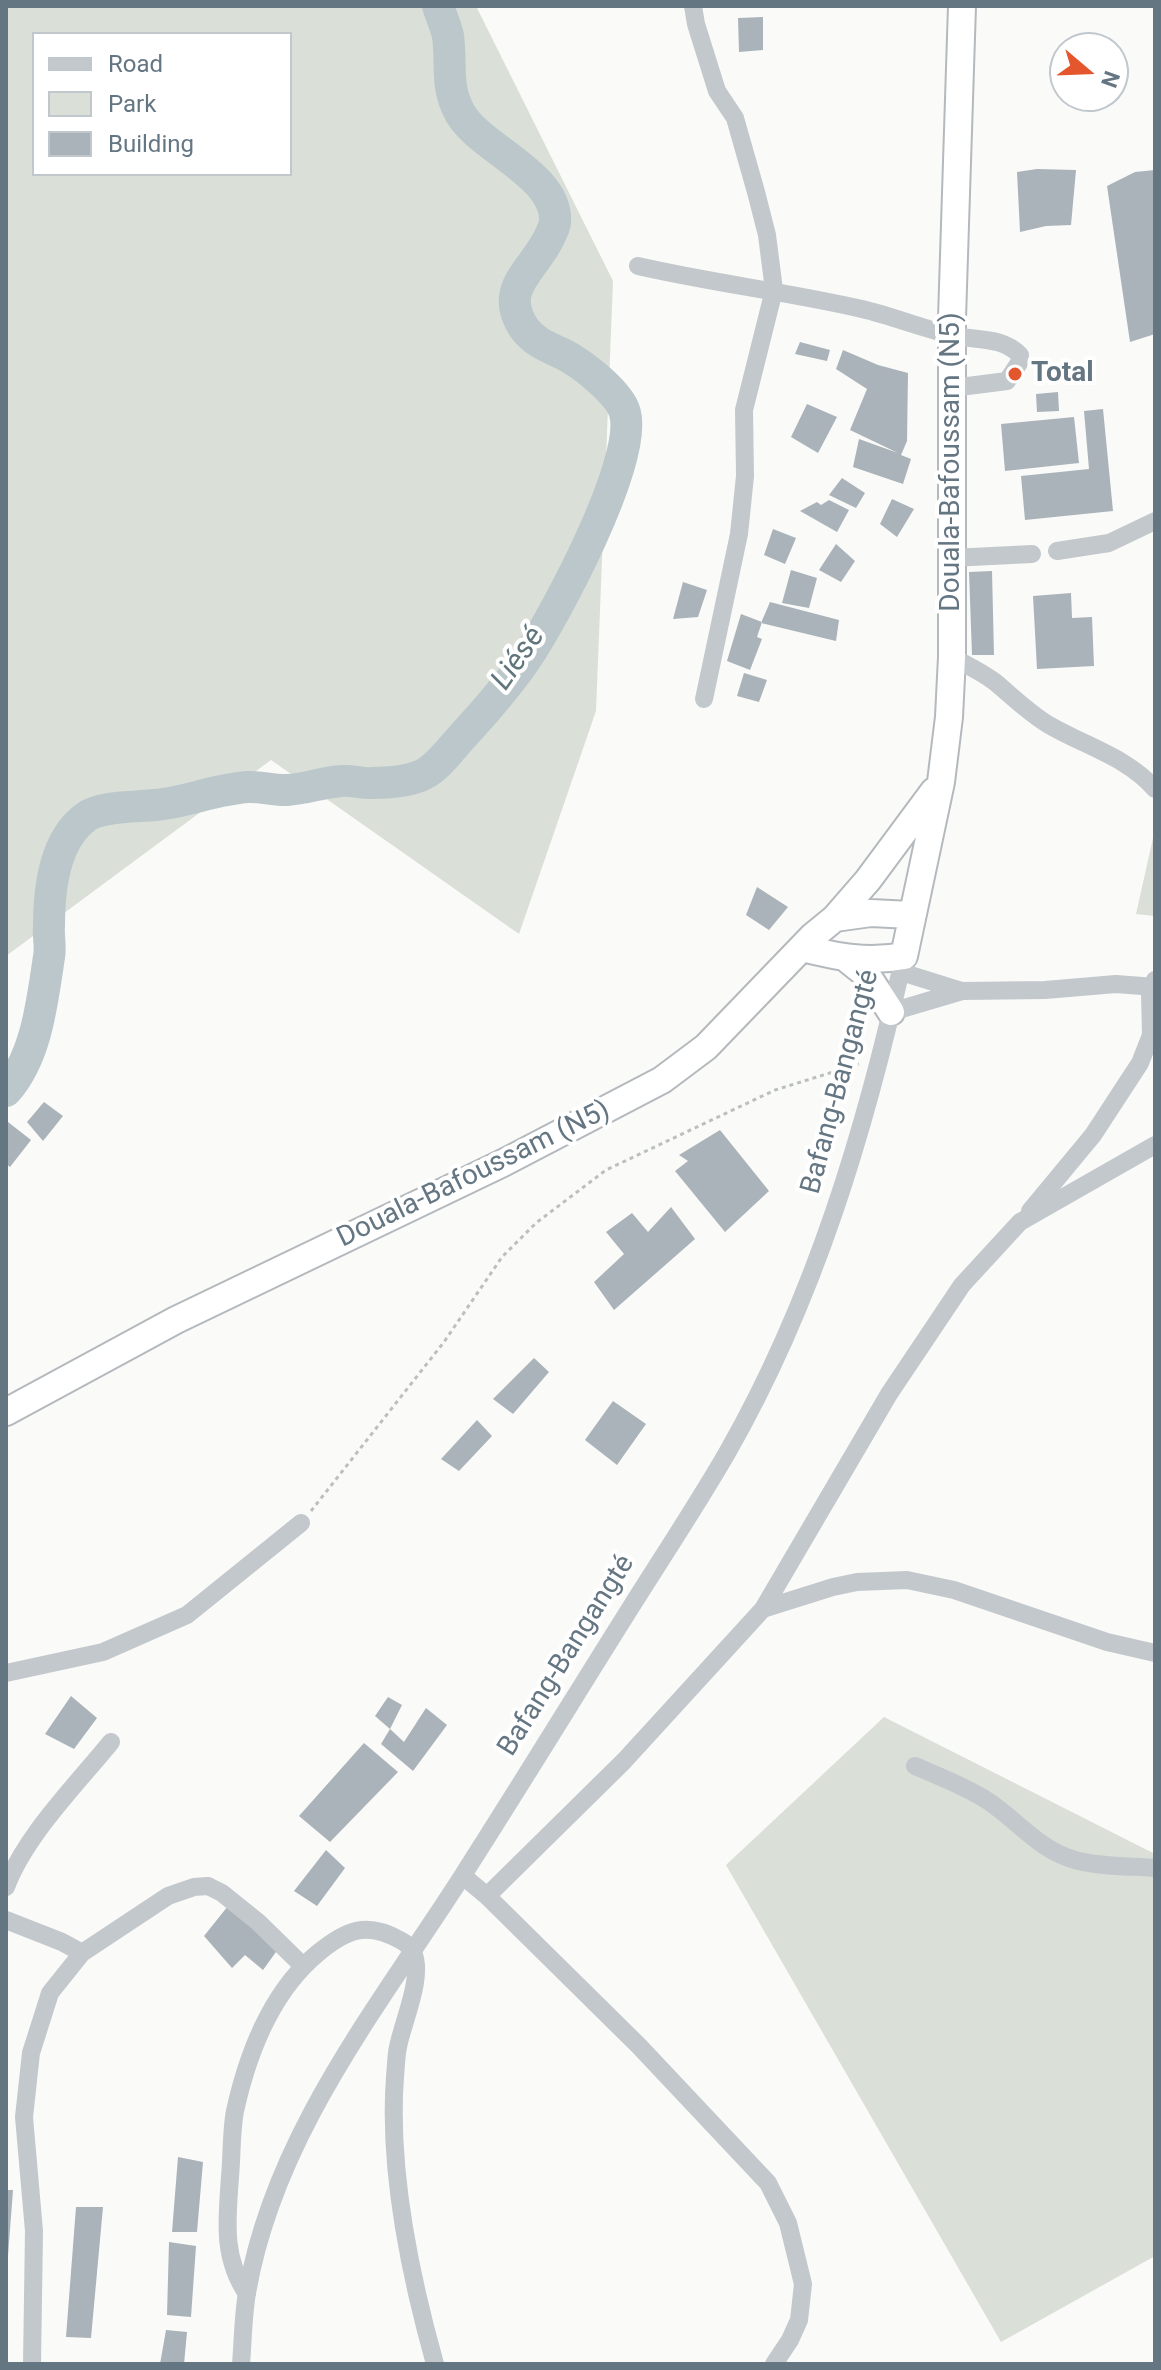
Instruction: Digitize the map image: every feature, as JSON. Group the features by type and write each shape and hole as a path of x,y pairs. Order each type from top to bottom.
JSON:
{"highway":[{"name":"Douala-Bafoussam (N5)","path":"902,964 941,782 952,657 952,318 962,6"},
{"name":"Douala-Bafoussam (N5)","path":"6,1412 176,1320 503,1163 662,1080 706,1047 835,918 868,880 941,782"},
{"path":"835,918 871,913 911,915"},
{"path":"802,948 847,959 902,964"},
{"path":"847,959 867,975 891,1012"}],"street":[{"path":"693,6 717,91 735,118 767,235 774,290 744,410 745,476 739,534 704,699"},
{"path":"638,266 863,309 954,336 995,341 1012,347 1020,355 1019,363 1007,381 952,388"},
{"path":"1057,551 1109,543 1155,521"},
{"path":"951,558 1032,554"},
{"path":"952,657 992,680 1027,711 1050,726 1108,753 1155,789"},
{"path":"902,964 962,991"},
{"name":"Bafang-Bangangté","path":"241,2364 247,2294 260,2239 281,2177 321,2094 463,1876 725,1457 752,1408 810,1282 881,1057 902,964"},
{"path":"487,1896 624,1761 763,1609 889,1394 937,1319 962,1285 1093,1135 1140,1063 1151,1035 1154,984 962,991 891,1012"},
{"path":"1020,1222 1155,1145"},
{"path":"6,1673 103,1652 187,1615 301,1523"},
{"path":"763,1609 857,1582 907,1580 954,1590 1107,1642 1155,1653"},
{"path":"6,1887 40,1829 111,1742"},
{"path":"915,1766 991,1803 1033,1839 1055,1852 1096,1864 1155,1868"},
{"path":"463,1876 639,2046 768,2183 788,2223 803,2284 799,2320 774,2364"},
{"path":"32,2364 34,2231 24,2117 31,2053 50,1993 82,1953 168,1896 194,1887 208,1886 222,1893 258,1922 303,1966"},
{"path":"6,1920 82,1953"},
{"path":"247,2294 235,2275 229,2253 228,2209 235,2113 249,2062 273,2006 286,1984 303,1966 334,1940 354,1929 375,1930 403,1941 413,1951 415,1971 398,2046 395,2078 395,2144 402,2212 425,2330 435,2364"}],"path":[{"path":"301,1523 444,1342 502,1257 536,1223 606,1170 775,1090 881,1057"}],"green space":[{"path":"6,6 476,6 613,281 596,711 519,934 271,760 6,956"},
{"path":"1155,829 1155,916 1136,914"},
{"path":"884,1717 1155,1854 1155,2256 1001,2342 726,1865"}],"building":[{"path":"763,17 763,50 739,52 738,18"},
{"path":"1076,170 1071,225 1046,226 1020,232 1017,172"},
{"path":"1155,170 1155,334 1130,342 1107,186 1135,172"},
{"path":"800,342 830,350 827,361 795,354"},
{"path":"843,350 878,365 908,373 907,441 901,455 911,459 903,484 853,467 859,439 898,453 850,430 867,389 836,369"},
{"path":"1048,362 1050,381 1035,381 1034,363"},
{"path":"1058,392 1059,411 1037,412 1036,394"},
{"path":"807,404 837,417 818,453 791,437"},
{"path":"1103,409 1113,511 1025,520 1021,476 1089,469 1084,411"},
{"path":"1074,417 1079,463 1005,471 1001,424"},
{"path":"842,478 865,493 856,508 829,495"},
{"path":"892,499 914,509 897,537 880,524"},
{"path":"829,500 849,510 837,532 800,511"},
{"path":"773,529 796,538 785,564 764,555"},
{"path":"836,544 855,561 841,582 819,570"},
{"path":"791,570 817,578 809,608 782,603"},
{"path":"992,571 994,655 972,655 969,572"},
{"path":"683,582 707,590 698,617 673,619"},
{"path":"1071,593 1072,618 1092,617 1094,666 1037,669 1033,596"},
{"path":"770,602 839,620 836,641 761,623"},
{"path":"741,614 762,622 757,637 762,639 750,670 727,661"},
{"path":"744,673 767,680 759,702 737,696"},
{"path":"757,887 788,907 769,930 746,915"},
{"path":"44,1102 63,1116 43,1141 27,1122"},
{"path":"8,1122 31,1140 10,1167 6,1164"},
{"path":"720,1130 769,1191 725,1232 675,1171 688,1161 679,1155"},
{"path":"671,1207 695,1239 614,1310 594,1282 624,1254 606,1232 632,1213 648,1232"},
{"path":"534,1358 549,1372 513,1414 493,1399"},
{"path":"613,1401 646,1424 617,1465 585,1440"},
{"path":"477,1420 492,1436 459,1471 441,1459"},
{"path":"71,1696 97,1718 74,1749 45,1734"},
{"path":"388,1697 402,1705 390,1729 375,1716"},
{"path":"426,1708 447,1725 413,1771 381,1744 390,1729 404,1742"},
{"path":"364,1743 398,1772 330,1842 299,1816"},
{"path":"326,1850 345,1868 317,1906 294,1891"},
{"path":"232,1901 281,1945 263,1970 245,1955 232,1968 204,1936"},
{"path":"178,2157 203,2162 197,2232 172,2232"},
{"path":"6,2190 13,2190 8,2256 6,2256"},
{"path":"76,2207 103,2207 91,2338 66,2337"},
{"path":"169,2242 196,2246 191,2317 167,2315"},
{"path":"166,2330 187,2332 184,2364 160,2364"}],"waterway":[{"name":"Liésé","path":"6,1091 25,1062 36,1028 50,953 52,881 60,852 75,827 92,813 100,811 167,803 236,788 287,790 342,781 385,783 426,773 442,760 486,710 526,659 556,609 607,501 626,436 625,413 616,397 599,379 571,358 532,337 517,314 516,291 552,230 555,223 553,206 532,177 484,139 460,113 451,84 448,36 438,6"}],"place":[{"name":"Total","path":"1015,374"}]}
